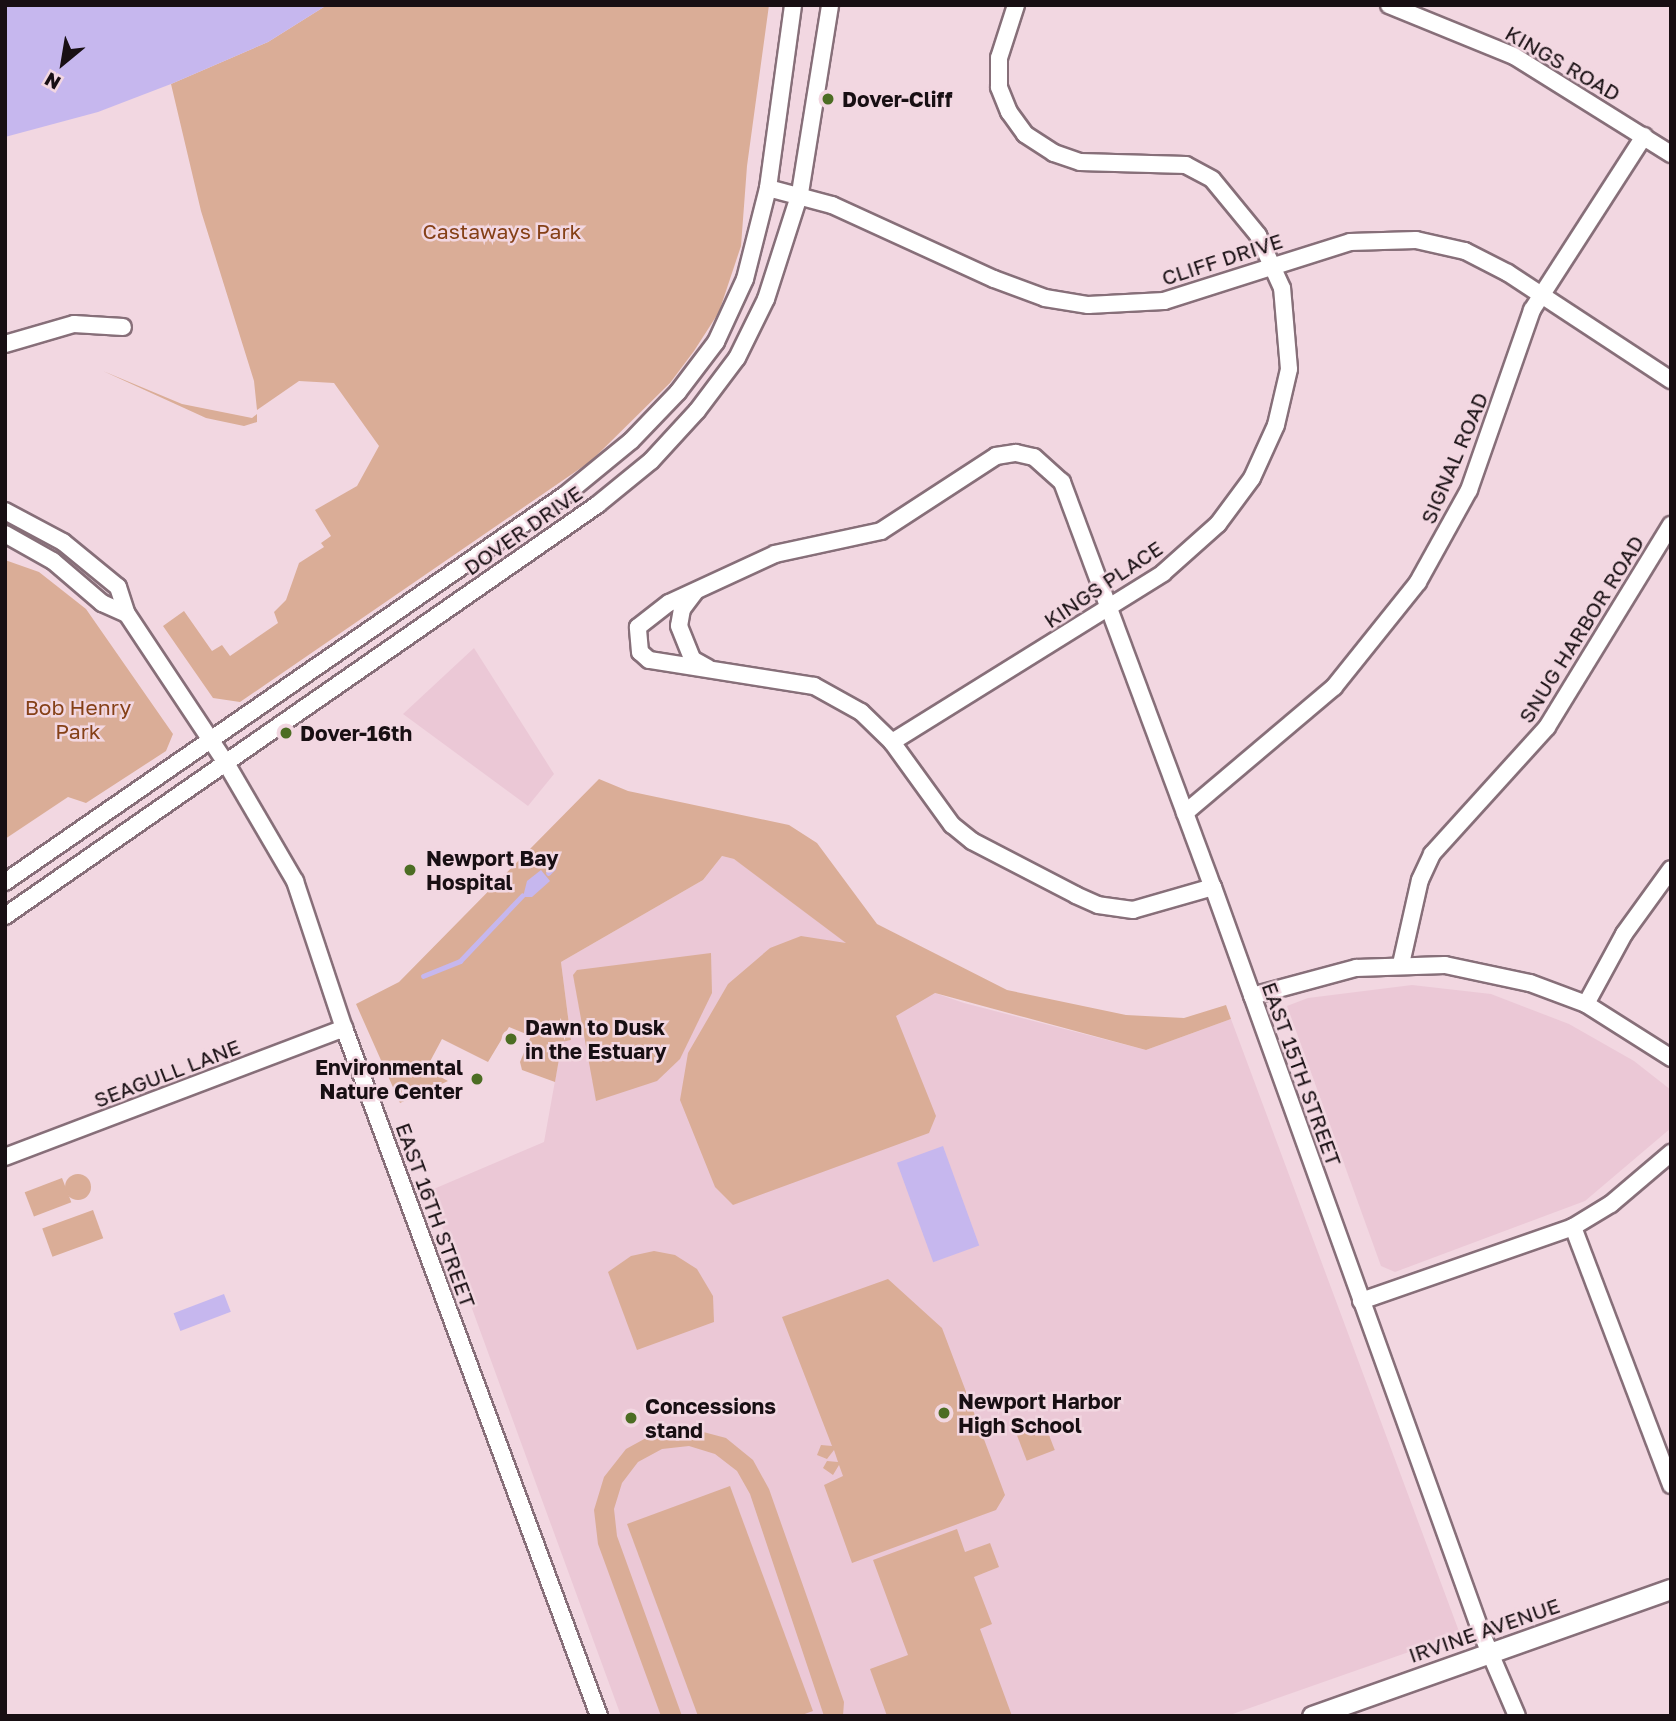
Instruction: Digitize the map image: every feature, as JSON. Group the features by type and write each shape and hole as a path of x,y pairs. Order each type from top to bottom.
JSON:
{"main road":[{"name":"IRVINE AVENUE","path":"1312,1716 1671,1589"}],"street":[{"name":"DOVER DRIVE","path":"5,882 565,495 631,441 678,392 716,342 746,279 768,188 793,5"},
{"name":"DOVER DRIVE","path":"5,916 597,505 651,461 697,411 753,329 800,193 830,5"},
{"name":"KINGS PLACE","path":"892,742 1164,573 1218,524 1252,478 1276,425 1289,369 1282,288 1272,265 1232,200 1212,179 1186,165 1080,162 1054,153 1025,134 1009,112 999,87 999,58 1016,5"},
{"name":"KINGS ROAD","path":"1389,5 1514,57 1671,154"},
{"name":"SIGNAL ROAD","path":"1185,813 1334,687 1418,582 1469,490 1542,293 1644,136"},
{"name":"CLIFF DRIVE","path":"768,188 800,193 994,279 1045,298 1088,305 1164,301 1350,242 1416,240 1465,251 1542,293 1671,380"},
{"path":"5,344 74,324 124,327"},
{"name":"EAST 15TH STREET","path":"695,592 775,554 881,531 996,456 1016,453 1034,457 1062,482 1213,887 1361,1301 1517,1716"},
{"name":"EAST 16TH STREET","path":"5,511 63,542 118,587 127,614 226,763 295,881 344,1028 599,1716"},
{"name":"SNUG HARBOR ROAD","path":"1401,964 1420,880 1432,854 1547,727 1671,525"},
{"path":"5,534 51,560 102,603 127,614"},
{"path":"51,560 63,542"},
{"path":"695,592 650,614 638,627 640,652 649,660 814,686 861,712 892,742 952,825 972,841 1076,895 1133,910 1213,887"},
{"path":"695,592 682,609 682,642 692,659 713,670"},
{"path":"1586,1004 1630,923 1671,869"},
{"path":"1252,996 1356,968 1401,964 1485,972 1586,1004 1671,1058"},
{"name":"SEAGULL LANE","path":"5,1157 344,1028"},
{"path":"1361,1301 1573,1227 1611,1204 1671,1153"},
{"path":"1573,1227 1671,1485"}],"shaded area":[{"path":"5,5 327,5 268,42 171,84 98,112 5,137"},
{"path":"474,648 554,774 528,806 403,714"},
{"name":"Newport Harbor High School","path":"722,856 734,859 935,993 964,1003 1146,1050 1231,1019 1460,1634 1227,1716 621,1716 429,1191 544,1142 562,1042 571,1040 561,962 703,880"},
{"path":"541,870 550,881 532,897 523,897 527,881"},
{"path":"1412,985 1491,994 1569,1024 1634,1061 1671,1090 1671,1128 1585,1201 1395,1272 1381,1266 1287,1006 1308,998"},
{"path":"943,1146 979,1246 933,1262 897,1163"},
{"path":"224,1294 231,1312 180,1331 174,1313"}],"green space":[{"name":"Castaways Park","path":"327,5 769,5 747,166 741,246 719,312 670,383 591,461 240,702 213,698 163,626 184,611 212,651 222,645 230,656 278,623 274,612 286,600 299,563 324,547 321,543 331,536 315,510 357,486 379,446 334,383 299,381 257,410 254,381 201,211 171,84 268,42"},
{"path":"103,371 182,404 252,418 257,414 257,422 244,426 206,418"},
{"name":"Bob Henry Park","path":"5,560 39,572 86,609 173,734 166,751 86,803 68,797 5,839"},
{"path":"599,779 628,791 789,825 817,843 877,924 1007,990 1126,1015 1184,1018 1226,1005 1231,1019 1146,1050 935,993 896,1016 936,1116 929,1133 733,1205 715,1187 680,1100 688,1053 728,984 770,948 801,936 846,943 734,859 722,856 703,880 561,962 571,1040 562,1042 555,1082 522,1070 520,1062 531,1036 509,1027 488,1062 442,1039 426,1069 448,1081 400,1103 356,1004 399,982"},
{"path":"711,953 712,993 680,1059 657,1081 596,1101 573,975 577,970"},
{"path":"78,1174 87,1178 91,1187 87,1196 78,1200 69,1196 65,1187 69,1178"},
{"path":"62,1178 71,1202 34,1217 25,1192"},
{"path":"93,1210 103,1238 53,1257 42,1228"},
{"path":"654,1251 675,1255 697,1269 713,1296 714,1322 637,1350 608,1272 631,1256"},
{"path":"888,1279 942,1328 1005,1495 996,1510 852,1563 824,1485 843,1476 839,1465 833,1475 823,1468 827,1461 838,1462 834,1450 827,1459 817,1455 821,1445 832,1446 782,1317"},
{"path":"1044,1422 1055,1450 1027,1461 1016,1433"},
{"path":"692,1429 726,1438 753,1460 769,1489 844,1702 843,1716 824,1716 750,1494 737,1471 715,1454 689,1446 662,1449 638,1462 622,1483 614,1509 617,1536 682,1716 661,1716 598,1544 594,1510 604,1477 626,1449 657,1432"},
{"path":"730,1486 813,1711 799,1716 698,1716 627,1524"},
{"path":"957,1529 965,1552 990,1543 999,1567 974,1577 992,1624 980,1629 1012,1716 887,1716 870,1669 908,1655 873,1560"}],"waterway":[{"path":"548,873 553,868"},
{"path":"423,976 460,961 522,896"}],"place":[{"name":"Dover-Cliff","path":"828,99"},
{"name":"Dover-16th","path":"286,733"},
{"name":"Newport Bay Hospital","path":"410,870"},
{"name":"Dawn to Dusk in the Estuary","path":"511,1039"},
{"name":"Environmental Nature Center","path":"477,1079"},
{"name":"Newport Harbor High School","path":"944,1413"},
{"name":"Concessions stand","path":"631,1418"}]}
